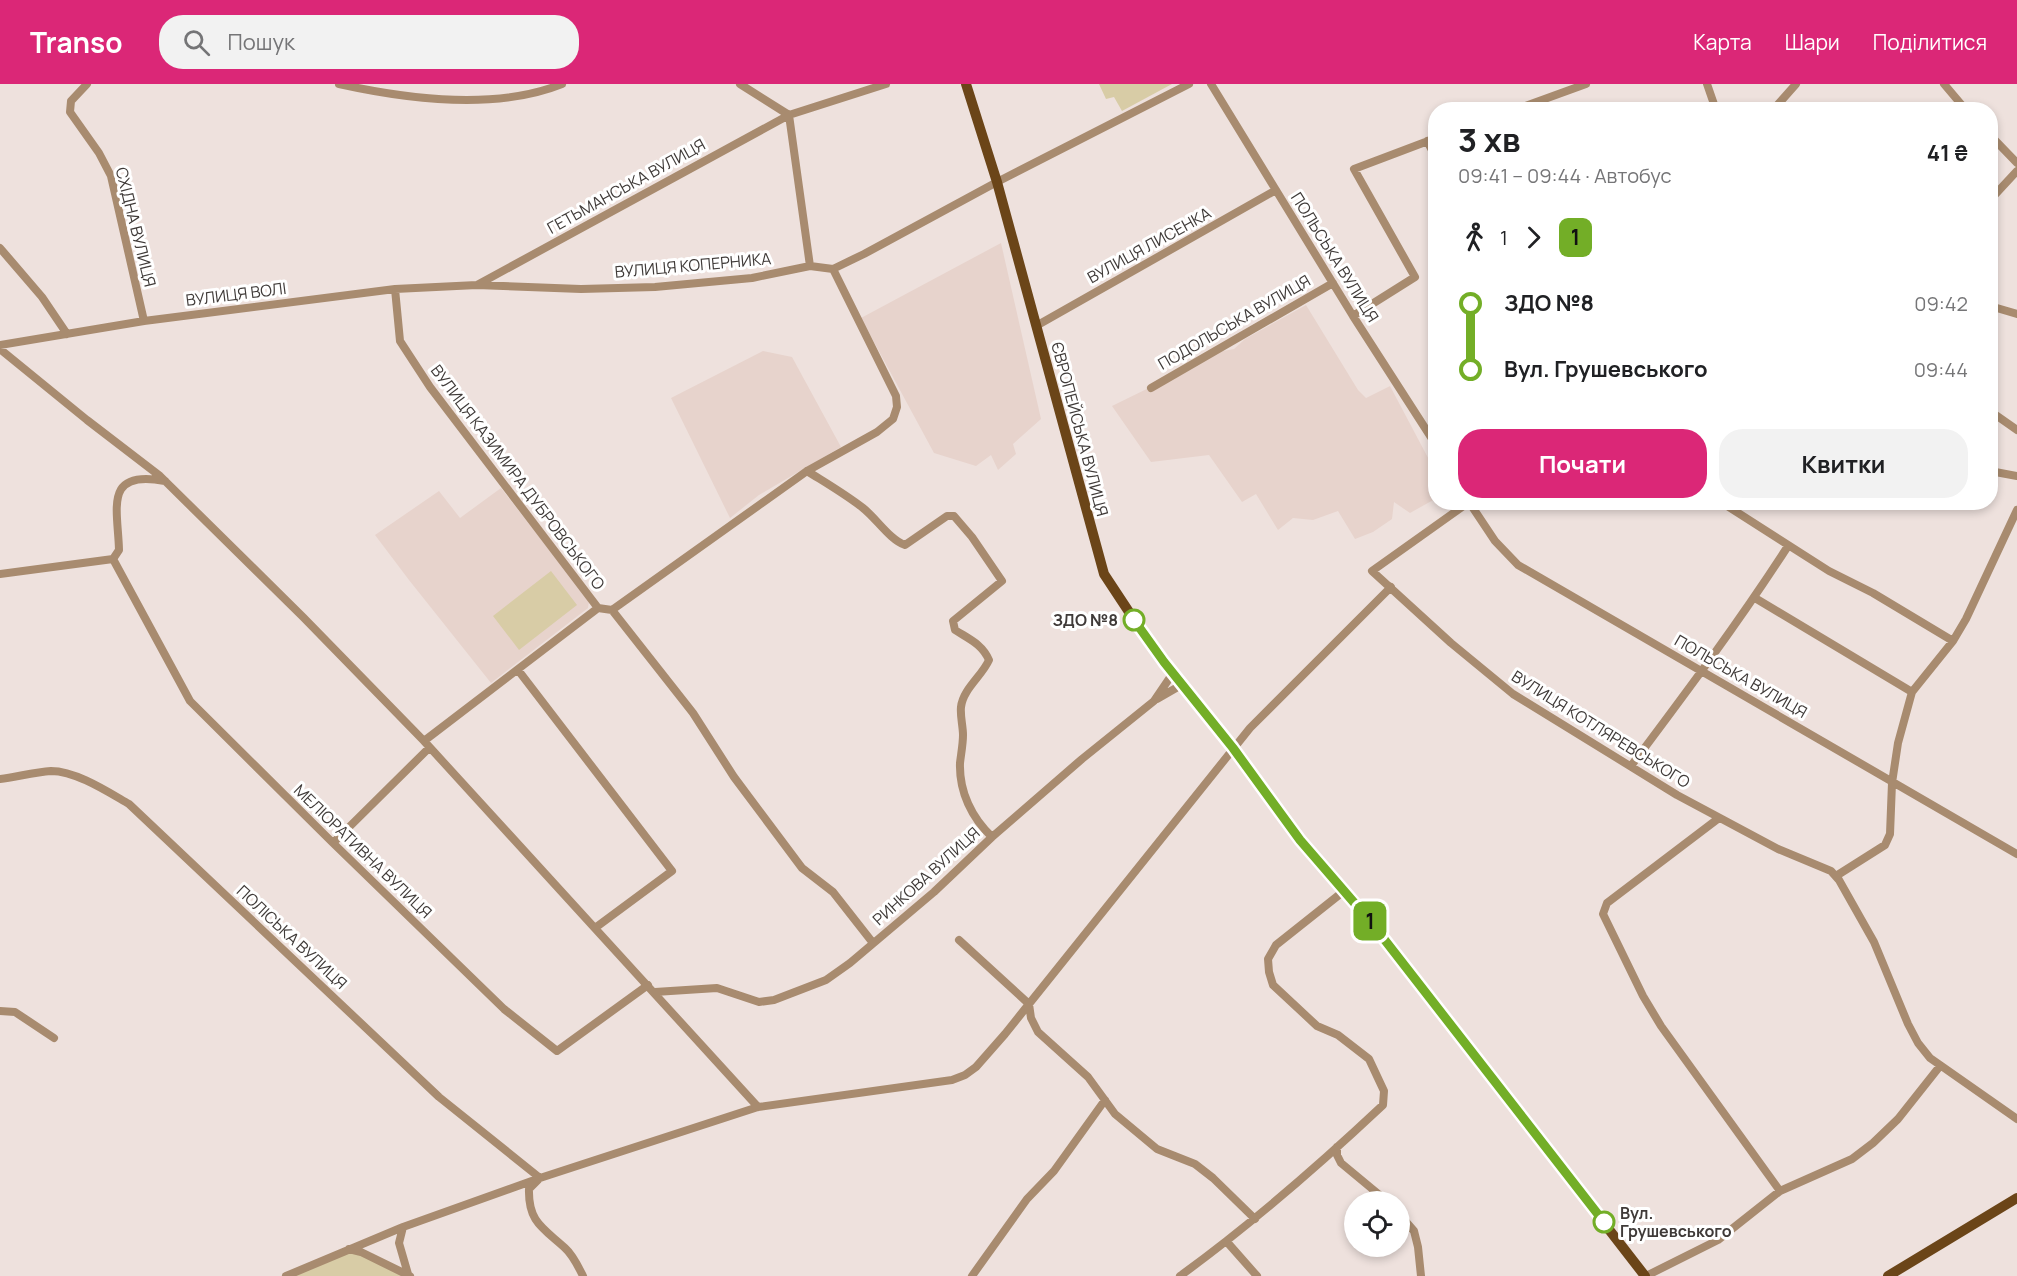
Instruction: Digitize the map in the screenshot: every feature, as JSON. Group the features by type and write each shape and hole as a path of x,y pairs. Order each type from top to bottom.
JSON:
{"main road":[{"name":"ЄВРОПЕЙСЬКА ВУЛИЦЯ","path":"966,84 996,182 1104,574 1173,673 1233,748 1300,840 1377,930 1646,1276"},
{"path":"1888,1276 2017,1198"}],"street":[{"name":"СХІДНА ВУЛИЦЯ","path":"87,84 71,101 70,112 99,153 111,176 144,321"},
{"path":"339,84 411,98 508,99 562,84"},
{"path":"740,84 789,115 810,266"},
{"name":"ГЕТЬМАНСЬКА ВУЛИЦЯ","path":"477,285 789,115 886,84"},
{"path":"612,610 807,471 877,432 893,419 897,407 896,396 833,269 996,182 1189,84"},
{"name":"ПОЛЬСЬКА ВУЛИЦЯ","path":"1211,84 1353,316 1428,431"},
{"path":"1536,102 1586,84"},
{"path":"1707,84 1713,102"},
{"path":"1780,102 1796,84"},
{"path":"1944,84 1957,102"},
{"path":"1353,316 1415,277 1354,168 1428,140"},
{"path":"1998,143 2017,163"},
{"path":"1998,191 2017,171"},
{"name":"ВУЛИЦЯ ЛИСЕНКА","path":"1036,326 1276,190"},
{"path":"0,248 42,297 67,333"},
{"name":"ВУЛИЦЯ КОПЕРНИКА","path":"477,285 581,289 655,287 752,278 810,266 833,269"},
{"name":"ПОДОЛЬСЬКА ВУЛИЦЯ","path":"1150,388 1333,283"},
{"name":"ВУЛИЦЯ ВОЛІ","path":"0,347 67,333 144,321 395,290 477,285"},
{"name":"ВУЛИЦЯ КАЗИМИРА ДУБРОВСЬКОГО","path":"395,290 400,342 430,387 598,608 612,610 693,713 734,777 802,868 833,892 873,943"},
{"path":"1998,308 2017,314"},
{"path":"0,347 87,420 166,481 427,744 758,1107"},
{"path":"1998,417 2017,430"},
{"path":"807,471 862,507 896,542 905,545 947,516 954,516 972,537 1002,581 953,621 955,630 977,643 985,651 989,660 961,706 963,736 960,765 962,787 970,809 981,827 992,837"},
{"path":"1998,473 2017,477"},
{"path":"0,574 112,558 119,550 117,494 124,486 140,479 166,481"},
{"path":"286,1276 403,1227 540,1178 758,1107 935,1083 965,1075 976,1067 1029,1004 1250,728 1390,587 1372,572 1458,510"},
{"name":"ПОЛЬСЬКА ВУЛИЦЯ","path":"1474,510 1495,541 1518,565 2017,854"},
{"path":"1733,510 1829,571 1874,593 1953,641"},
{"path":"2017,510 1966,619 1953,641 1912,692 1898,743 1892,783 1890,834 1885,845 1836,876 1874,942 1908,1024 1930,1058 2017,1119"},
{"path":"1631,766 1703,671 1755,598 1788,546"},
{"name":"МЕЛІОРАТИВНА ВУЛИЦЯ","path":"112,558 190,701 504,1009 557,1051 648,985"},
{"name":"ВУЛИЦЯ КОТЛЯРЕВСЬКОГО","path":"1390,587 1451,643 1513,693 1719,818 1778,849 1831,871 1836,876"},
{"path":"1755,598 1912,692"},
{"path":"333,843 427,744 598,608"},
{"path":"518,670 672,872 595,928"},
{"name":"РИНКОВА ВУЛИЦЯ","path":"655,992 717,988 759,1002 774,1000 826,980 850,963 934,892 992,837 1082,759 1154,701 1173,673"},
{"path":"1154,701 1183,684"},
{"name":"ПОЛІСЬКА ВУЛИЦЯ","path":"0,779 53,771 74,776 104,789 129,804 439,1097 540,1178"},
{"path":"1719,818 1607,903 1603,914 1643,996 1661,1026 1780,1191"},
{"path":"1180,1276 1227,1242 1290,1191 1383,1105 1384,1091 1370,1059 1338,1035 1317,1026 1273,985 1269,972 1268,959 1276,945 1344,891"},
{"path":"958,940 1029,1004 1031,1018 1038,1032 1088,1077 1115,1114 1157,1149 1195,1164 1213,1178 1255,1219"},
{"path":"0,1011 15,1012 54,1038"},
{"path":"1646,1276 1718,1240 1780,1191 1842,1164 1874,1143 1898,1119 1940,1066"},
{"path":"972,1276 1027,1199 1054,1171 1106,1100"},
{"path":"1337,1148 1337,1155 1341,1163 1375,1191"},
{"path":"540,1178 529,1189 528,1203 532,1216 544,1232 566,1249 583,1276"},
{"path":"1410,1226 1414,1231 1419,1247 1421,1276"},
{"path":"403,1227 399,1243 409,1275"},
{"path":"1227,1242 1257,1276"},
{"path":"349,1249 361,1252 409,1275"}],"shaded area":[{"path":"1099,84 1172,84 1122,111 1114,97 1106,99"},
{"path":"1001,243 1041,419 1013,444 1016,454 998,470 991,455 976,466 934,453 861,318"},
{"path":"1306,305 1358,390 1366,398 1390,386 1428,458 1428,503 1410,513 1394,502 1392,519 1373,532 1355,539 1338,511 1313,520 1293,518 1278,530 1256,494 1242,502 1209,455 1151,462 1112,406 1163,381 1207,354 1234,349 1245,339"},
{"path":"763,351 792,357 841,447 759,495 730,518 671,398"},
{"path":"501,488 589,601 588,608 491,683 375,535 439,491 460,518"},
{"path":"551,571 577,605 519,650 493,616"},
{"path":"349,1249 410,1276 286,1276"}],"bus line":[{"name":"1","path":"1134,620 1164,662 1233,748 1265,795 1300,840 1370,921 1604,1222"}],"place":[{"name":"ЗДО №8","path":"1134,620"},
{"name":"Вул. Грушевського","path":"1604,1222"}]}
